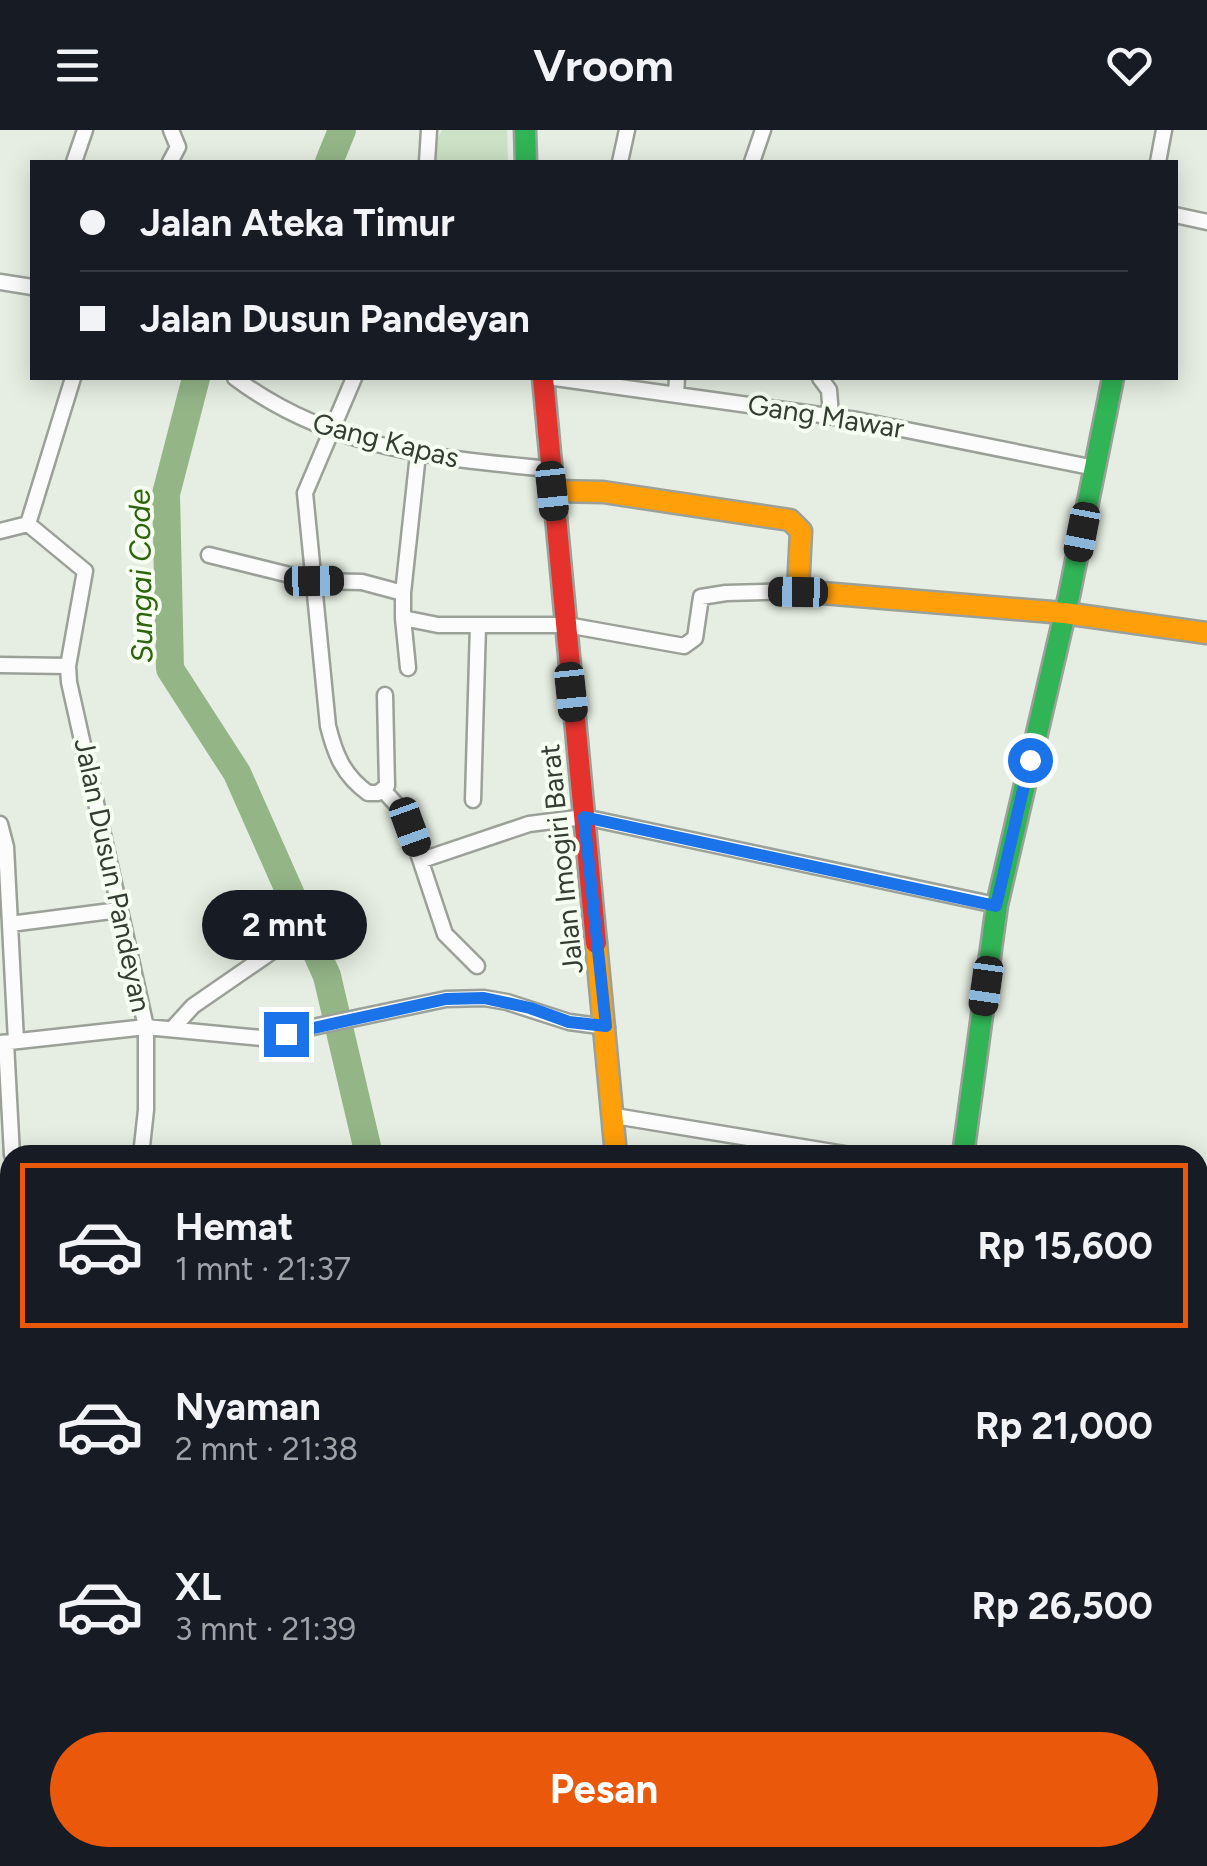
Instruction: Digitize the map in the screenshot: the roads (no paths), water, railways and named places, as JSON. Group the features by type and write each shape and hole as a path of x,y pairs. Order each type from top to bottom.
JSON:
{"street":[{"path":"75,160 84,130"},
{"path":"171,130 178,147 171,160"},
{"path":"427,160 429,130"},
{"path":"526,130 526,160"},
{"path":"620,160 628,130"},
{"path":"753,160 764,130"},
{"path":"1158,160 1164,130"},
{"path":"1178,217 1207,222"},
{"path":"0,282 30,287"},
{"path":"0,532 28,524 72,380"},
{"name":"Gang Kapas","path":"238,380 286,412 418,454 550,469"},
{"path":"353,380 305,492 324,695 335,754 361,788 368,793 384,791"},
{"name":"Jalan Imogiri Barat","path":"543,380 615,1145"},
{"name":"Gang Mawar","path":"592,380 966,439 1095,468"},
{"path":"676,394 677,380"},
{"path":"822,380 829,390 831,416"},
{"path":"964,1145 994,905 1064,614 1113,380"},
{"path":"408,668 403,594 418,454"},
{"path":"552,491 603,492 790,520 801,531 798,592"},
{"name":"Jalan Dusun Pandeyan","path":"28,524 86,571 68,666 146,1027 261,1038 446,999 484,998 569,1022 606,1026"},
{"path":"209,555 314,581 362,582 403,594"},
{"path":"403,618 438,625 567,625 684,646 696,638 701,598 726,593 798,592 1064,614 1207,633"},
{"path":"473,800 478,625"},
{"path":"0,665 68,666"},
{"path":"384,791 388,760 385,695"},
{"path":"384,791 406,814 445,934 477,966"},
{"path":"422,860 529,824 584,817 994,905"},
{"path":"0,824 10,924 7,1042 12,1145"},
{"path":"10,924 120,910"},
{"path":"172,1028 192,1006 277,948"},
{"path":"7,1042 146,1027 142,1145"},
{"path":"614,1116 789,1145"}],"waterway":[{"name":"Sungai Code","path":"330,160 342,130"},
{"name":"Sungai Code","path":"195,380 166,494 170,669 237,773 327,976 367,1145"}]}
